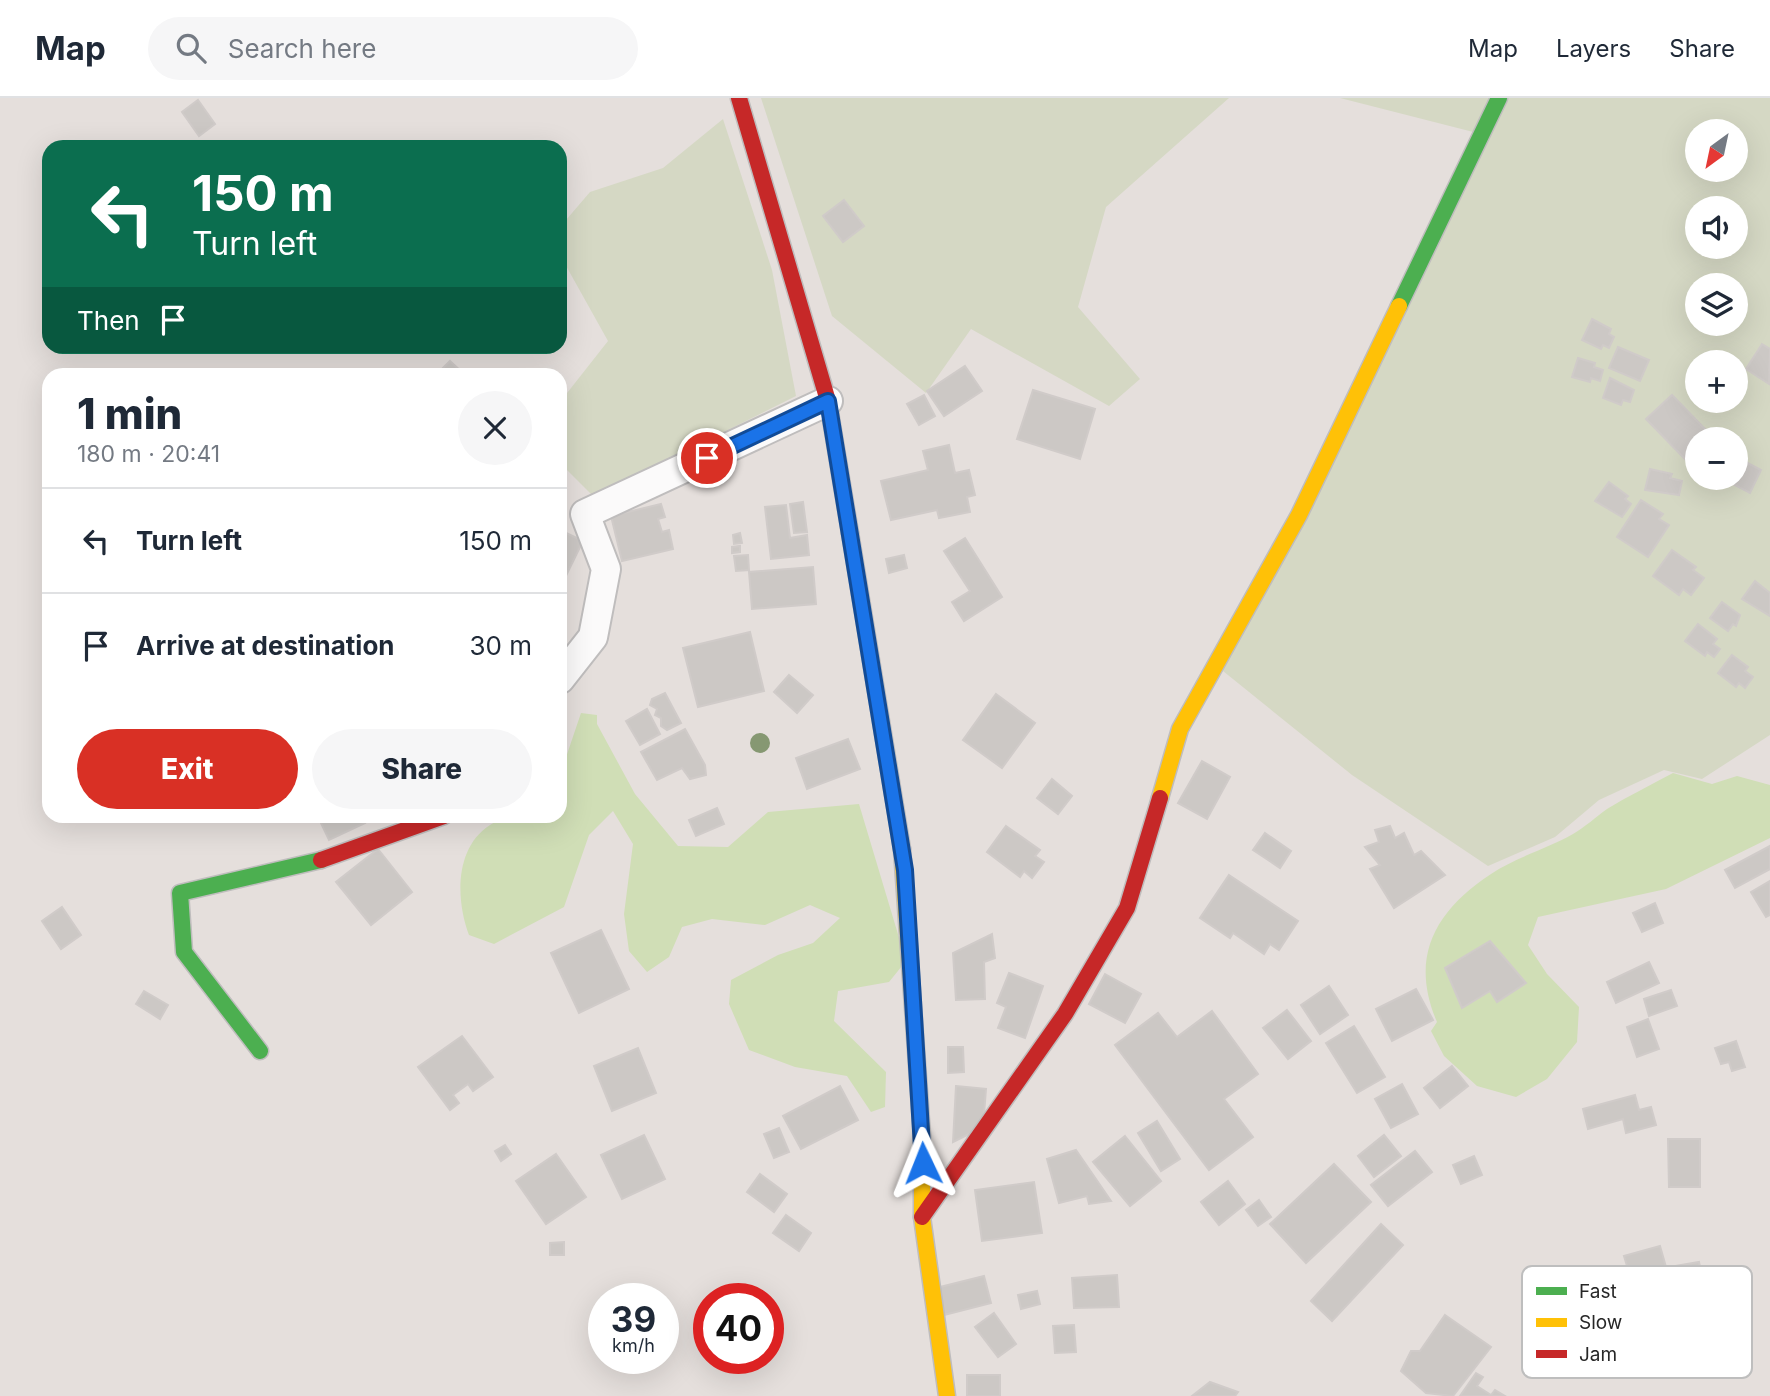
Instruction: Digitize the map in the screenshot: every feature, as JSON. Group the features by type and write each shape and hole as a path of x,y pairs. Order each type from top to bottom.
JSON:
{"street":[{"path":"739,98 828,401 905,870 922,1136 922,1217 947,1396"},
{"path":"922,1217 1065,1014 1127,908 1180,729 1299,515 1499,98"},
{"path":"567,670 593,637 606,569 585,514 828,401"},
{"path":"260,1051 184,952 180,894 329,858 425,823"}],"green space":[{"path":"761,98 1229,98 1106,207 1078,307 1140,379 1109,406 971,329 926,393 832,316"},
{"path":"1340,98 1770,98 1770,735 1702,779 1664,770 1599,800 1555,837 1488,866 1352,775 1223,671 1485,135"},
{"path":"723,119 772,270 796,396 594,497 567,470 567,393 608,341 567,268 567,219 590,192 663,168"},
{"path":"581,713 597,715 597,724 635,794 678,846 728,847 768,812 859,804 906,961 889,982 838,991 834,1021 886,1072 885,1107 871,1112 847,1076 795,1067 749,1050 729,1004 731,980 778,955 813,943 840,918 810,905 765,925 712,919 682,927 669,957 647,972 629,951 624,914 633,844 613,811 589,835 564,907 494,944 469,935 460,891 464,861 470,847 478,835 494,823 567,823 567,754"},
{"path":"1673,773 1712,784 1737,776 1770,785 1770,838 1666,889 1538,917 1528,945 1547,974 1579,1007 1577,1042 1547,1079 1516,1097 1477,1086 1444,1056 1431,1031 1437,1022 1429,998 1427,956 1432,938 1442,920 1471,888 1491,874 1573,834 1607,809"}],"building":[{"path":"198,100 215,124 199,136 182,112"},
{"path":"844,200 864,226 843,242 823,216"},
{"path":"1592,319 1611,329 1609,334 1614,337 1609,348 1603,345 1601,349 1582,340"},
{"path":"1762,344 1770,349 1769,384 1748,370"},
{"path":"1618,347 1649,360 1640,381 1609,368"},
{"path":"1578,358 1595,363 1594,367 1603,370 1600,381 1591,378 1590,382 1572,377"},
{"path":"450,361 458,368 443,368"},
{"path":"965,366 982,391 944,416 927,391"},
{"path":"1610,378 1634,390 1630,402 1623,400 1621,405 1603,398"},
{"path":"1033,390 1095,409 1080,459 1017,439"},
{"path":"924,395 935,416 919,425 907,404"},
{"path":"1672,395 1685,408 1685,413 1689,413 1703,427 1685,427 1685,459 1646,419"},
{"path":"949,445 955,473 969,470 975,495 967,497 970,512 939,518 937,510 891,520 881,481 928,470 923,451"},
{"path":"1748,463 1761,470 1750,493 1744,490 1748,490"},
{"path":"1650,469 1672,474 1670,478 1682,481 1679,495 1645,490"},
{"path":"1609,482 1628,496 1625,499 1631,504 1622,517 1595,501"},
{"path":"1641,500 1663,514 1659,519 1669,525 1648,557 1617,537"},
{"path":"803,502 807,532 794,533 790,504"},
{"path":"661,504 665,517 658,519 662,532 669,530 673,549 622,561 611,516"},
{"path":"786,505 790,538 807,535 809,555 771,559 765,507"},
{"path":"567,533 583,541 567,574"},
{"path":"740,533 742,543 734,544 733,535"},
{"path":"965,538 1002,597 964,621 952,602 970,591 944,551"},
{"path":"740,546 740,552 732,553 732,547"},
{"path":"1672,550 1696,567 1693,570 1704,578 1691,595 1683,589 1679,595 1653,576"},
{"path":"748,555 749,570 736,571 734,556"},
{"path":"904,555 907,568 889,573 886,559"},
{"path":"813,567 816,604 752,609 749,572"},
{"path":"1755,581 1770,593 1770,616 1742,599"},
{"path":"1722,602 1740,615 1736,626 1733,624 1728,631 1710,618"},
{"path":"1698,624 1717,639 1713,644 1720,649 1714,657 1707,652 1705,656 1685,641"},
{"path":"750,632 764,691 698,707 683,648"},
{"path":"1732,655 1748,667 1745,671 1753,677 1745,688 1739,683 1736,687 1718,673"},
{"path":"789,675 813,695 797,713 774,692"},
{"path":"665,693 681,723 667,730 661,726 661,718 655,715 657,709 650,705 652,699"},
{"path":"996,694 1035,723 1002,768 963,740"},
{"path":"647,709 660,734 640,745 626,721"},
{"path":"685,729 705,765 706,775 690,779 682,768 657,780 641,752"},
{"path":"848,739 860,769 807,789 796,758"},
{"path":"1202,761 1230,777 1207,819 1178,803"},
{"path":"1052,779 1072,796 1058,814 1037,798"},
{"path":"717,808 724,824 696,836 689,820"},
{"path":"321,823 365,823 329,840"},
{"path":"1006,826 1040,850 1035,856 1044,862 1032,878 1024,871 1020,877 987,852"},
{"path":"1390,826 1395,838 1404,833 1414,855 1421,851 1445,875 1394,908 1370,869 1380,865 1365,847 1379,842 1375,830"},
{"path":"1265,833 1291,851 1280,868 1253,850"},
{"path":"1770,846 1770,869 1735,888 1725,870"},
{"path":"378,849 412,892 371,925 336,882"},
{"path":"1229,875 1298,921 1279,950 1270,944 1264,954 1233,933 1230,938 1200,918"},
{"path":"1770,881 1770,915 1766,917 1751,892"},
{"path":"1655,903 1663,923 1642,932 1633,913"},
{"path":"62,907 81,935 61,949 42,921"},
{"path":"601,930 629,989 579,1013 551,953"},
{"path":"992,934 995,958 984,962 985,999 956,1000 953,953"},
{"path":"1490,941 1526,983 1497,1002 1490,991 1462,1008 1445,968"},
{"path":"1649,962 1659,983 1616,1003 1607,982"},
{"path":"1009,973 1043,986 1025,1038 998,1028 1006,1007 997,1003"},
{"path":"1105,974 1141,994 1125,1023 1089,1004"},
{"path":"1329,986 1348,1015 1320,1034 1301,1005"},
{"path":"1416,989 1433,1020 1392,1041 1376,1009"},
{"path":"1671,990 1677,1006 1649,1016 1644,999"},
{"path":"144,991 168,1005 160,1019 136,1004"},
{"path":"1287,1010 1311,1041 1288,1059 1263,1028"},
{"path":"1212,1011 1258,1074 1224,1099 1253,1137 1209,1170 1115,1045 1158,1013 1177,1037"},
{"path":"1648,1019 1659,1049 1637,1057 1627,1027"},
{"path":"1354,1026 1385,1077 1357,1093 1326,1043"},
{"path":"462,1036 493,1077 473,1091 468,1084 453,1095 459,1103 450,1110 418,1067"},
{"path":"1736,1041 1745,1067 1732,1071 1729,1062 1721,1064 1715,1048"},
{"path":"948,1047 963,1047 964,1072 948,1073"},
{"path":"638,1048 656,1093 612,1111 594,1066"},
{"path":"1452,1066 1468,1086 1440,1108 1424,1088"},
{"path":"1402,1084 1418,1114 1391,1128 1375,1099"},
{"path":"840,1086 858,1120 801,1149 783,1116"},
{"path":"956,1086 986,1089 983,1127 953,1142"},
{"path":"1635,1095 1639,1110 1651,1107 1656,1125 1626,1133 1623,1119 1588,1129 1583,1109"},
{"path":"1157,1121 1180,1159 1161,1171 1138,1133"},
{"path":"779,1128 789,1152 774,1158 764,1134"},
{"path":"644,1135 665,1179 622,1199 601,1155"},
{"path":"1384,1135 1401,1156 1374,1177 1358,1156"},
{"path":"1125,1136 1161,1181 1130,1206 1093,1162"},
{"path":"1668,1139 1700,1139 1700,1187 1669,1187"},
{"path":"505,1145 511,1154 501,1161 495,1151"},
{"path":"1076,1150 1111,1201 1089,1204 1087,1196 1059,1203 1047,1159"},
{"path":"1415,1151 1432,1172 1388,1206 1371,1185"},
{"path":"556,1154 586,1197 546,1224 516,1181"},
{"path":"1474,1156 1482,1175 1461,1184 1453,1165"},
{"path":"1334,1164 1371,1202 1306,1263 1270,1224"},
{"path":"760,1174 787,1194 774,1212 747,1192"},
{"path":"1228,1181 1245,1204 1219,1225 1201,1202"},
{"path":"1034,1182 1042,1233 982,1241 975,1190"},
{"path":"1259,1200 1271,1217 1258,1226 1246,1210"},
{"path":"786,1215 811,1233 799,1251 773,1233"},
{"path":"1381,1224 1403,1245 1332,1321 1311,1301"},
{"path":"564,1242 564,1255 550,1255 550,1243"},
{"path":"1660,1246 1666,1266 1627,1266 1624,1256"},
{"path":"1699,1262 1700,1266 1675,1266"},
{"path":"1117,1275 1119,1307 1074,1308 1072,1278"},
{"path":"984,1276 991,1303 944,1315 936,1288"},
{"path":"1037,1291 1040,1304 1021,1309 1018,1295"},
{"path":"994,1313 1016,1344 998,1357 975,1327"},
{"path":"1445,1315 1491,1347 1453,1396 1426,1393 1401,1371 1411,1351 1420,1351"},
{"path":"1074,1325 1076,1352 1055,1353 1053,1326"},
{"path":"1476,1373 1483,1377 1477,1386 1491,1395 1495,1390 1505,1396 1460,1396"},
{"path":"967,1375 1000,1375 1000,1396 967,1396"},
{"path":"1210,1382 1238,1392 1235,1396 1192,1396"}],"traffic: fast":[{"path":"1399,306 1499,98"},
{"path":"850,533 902,849"},
{"path":"260,1051 184,952 180,893 321,860"}],"traffic: slow":[{"path":"1160,798 1180,729 1299,515 1399,306"},
{"path":"902,849 922,1136 922,1217 947,1396"}],"traffic: jam":[{"path":"739,98 828,401 850,533"},
{"path":"922,1217 1065,1014 1127,908 1160,798"},
{"path":"321,860 424,823"}],"route":[{"path":"707,458 828,401 905,870 923,1163"}]}
